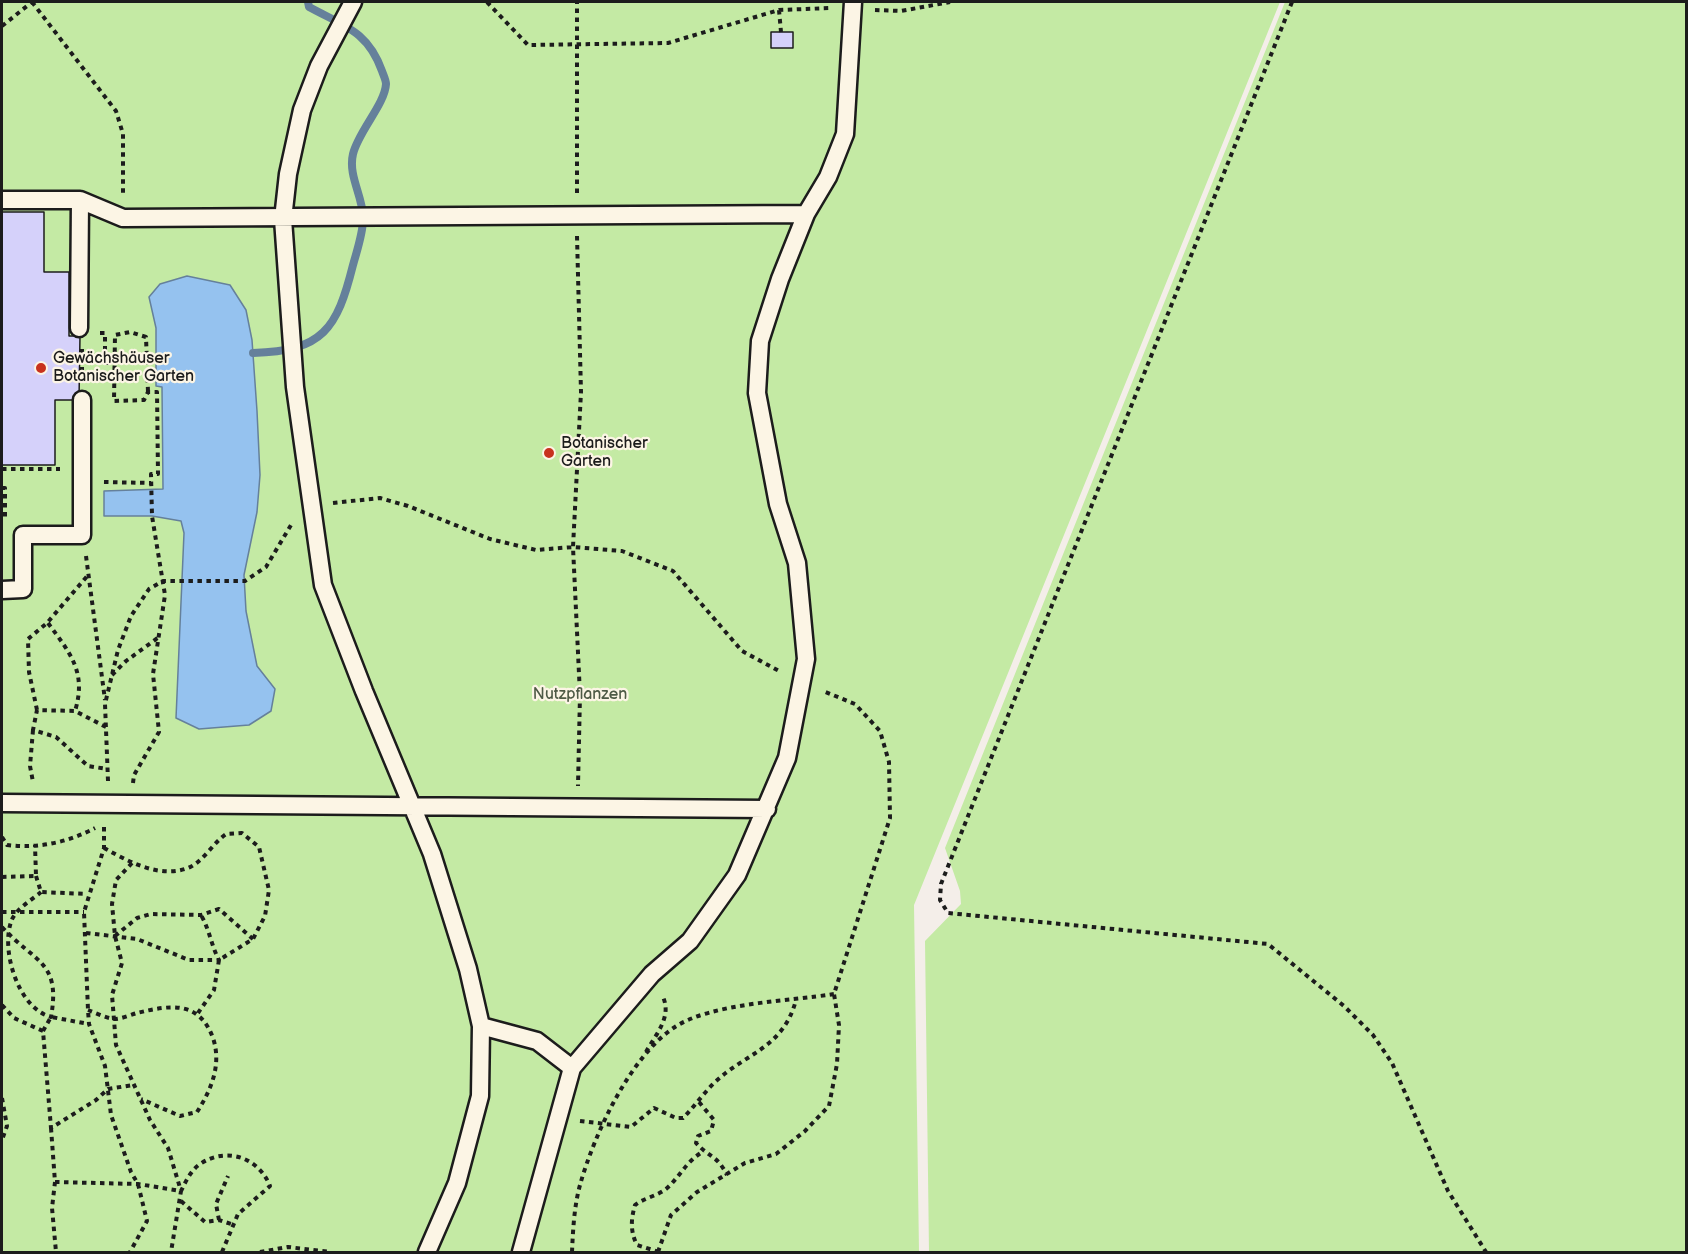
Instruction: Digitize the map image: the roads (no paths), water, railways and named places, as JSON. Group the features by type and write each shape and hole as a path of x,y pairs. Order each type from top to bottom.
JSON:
{"lane":[{"path":"353,2 319,66 302,110 288,174 283,219 295,387 310,507 323,585 432,854 468,969 481,1026 480,1096 457,1183 427,1252"},
{"path":"521,1252 572,1068 652,974 690,942 737,875 787,758 806,659 797,563 778,504 757,393 760,341 780,279 806,214 828,177 845,134 853,5"},
{"path":"2,200 80,200 123,218 283,219 806,214"},
{"path":"80,200 80,328"},
{"path":"2,590 23,589 23,535 82,535 82,400"},
{"path":"2,803 109,804 132,802 767,809"},
{"path":"481,1026 537,1041 572,1068"}],"water":[{"path":"187,276 230,285 246,310 252,340 260,475 257,512 244,575 246,611 257,666 275,689 271,711 249,725 199,729 176,718 184,533 181,521 152,516 104,516 104,491 163,489 162,387 156,386 156,328 149,297 160,284"}],"waterway":[{"path":"253,353 277,351 311,341 333,320 347,287 363,222 362,208 352,170 353,154 381,100 386,84 376,58 362,38 344,25 309,7 308,2"}],"place":[{"name":"Gewächshäuser Botanischer Garten","path":"41,368"},
{"name":"Botanischer Garten","path":"549,453"}],"park label":[{"name":"Nutzpflanzen","path":"580,695"}]}
